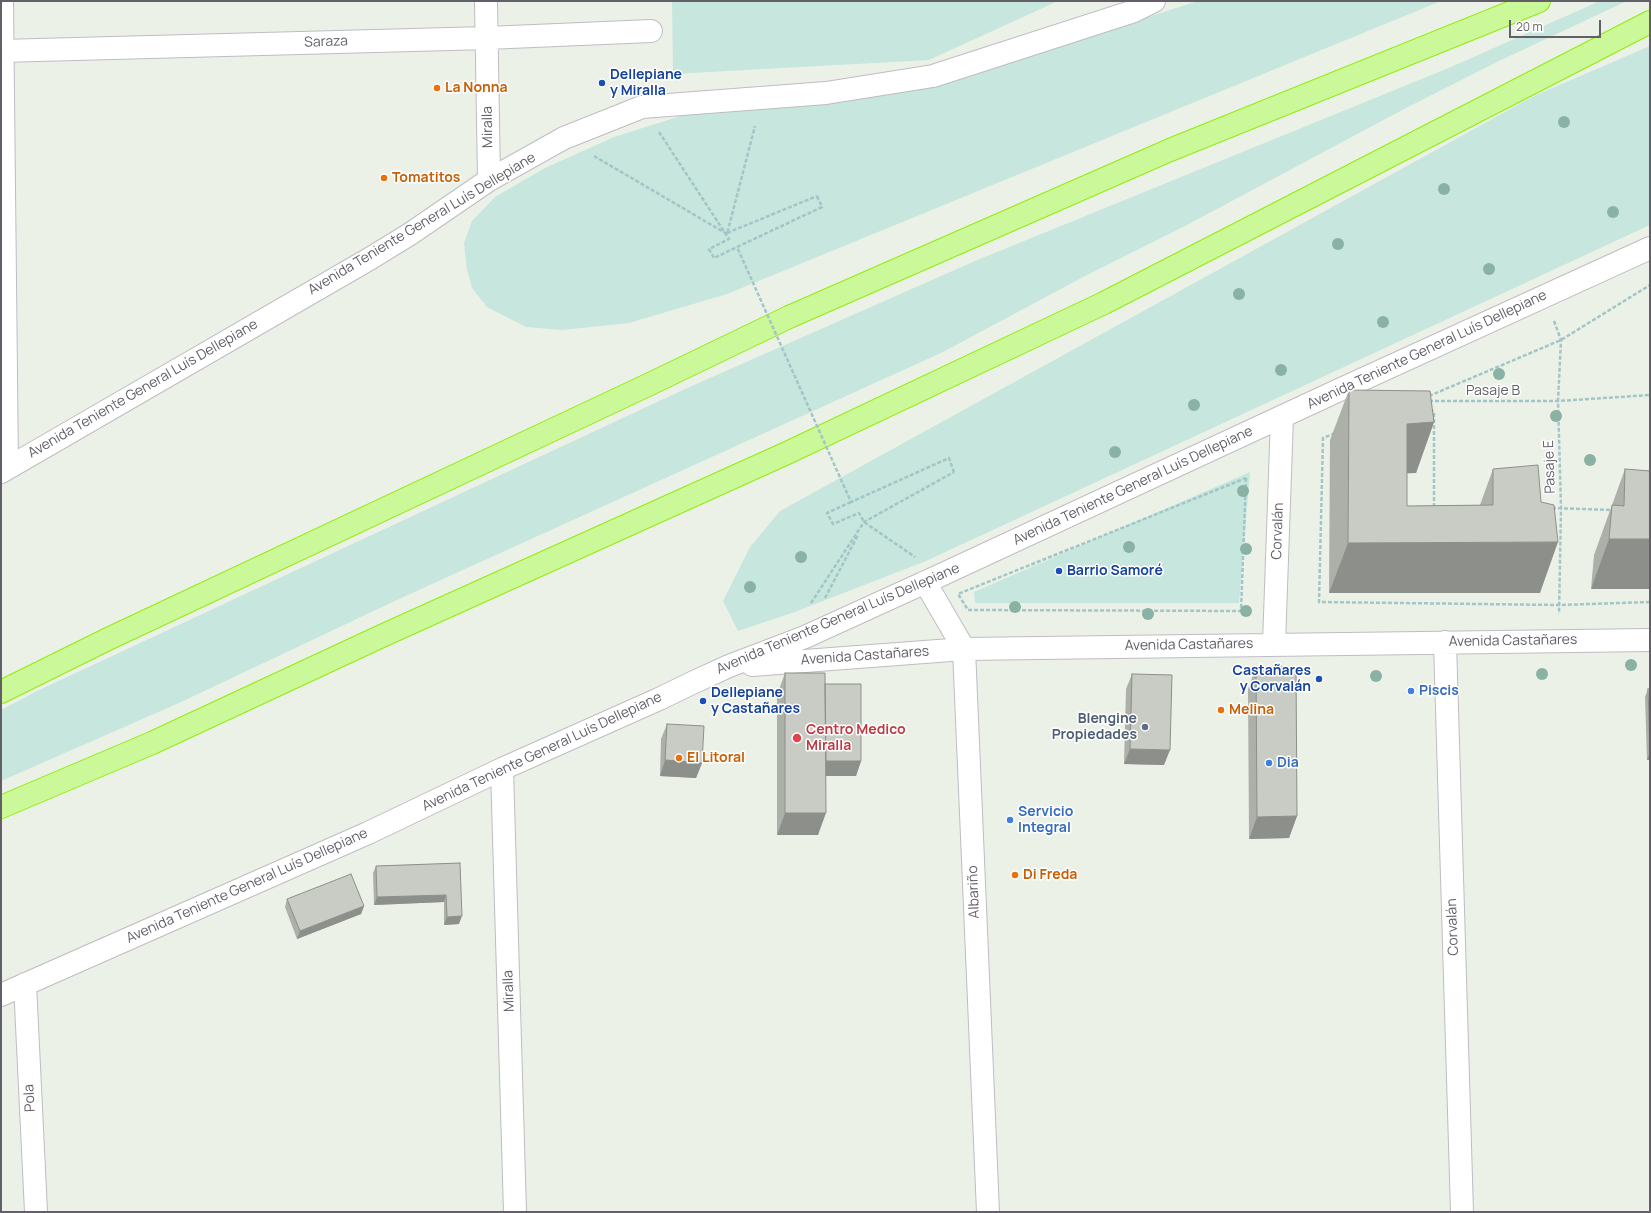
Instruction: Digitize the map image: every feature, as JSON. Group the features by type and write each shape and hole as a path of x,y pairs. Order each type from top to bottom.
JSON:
{"highway":[{"path":"1,692 108,639 789,317 1170,150 1539,1"},
{"path":"1,807 152,743 391,632 780,456 1104,303 1650,22"}],"street":[{"path":"2,1 4,470"},
{"name":"Miralla","path":"486,1 489,180"},
{"name":"Avenida Teniente General Luís Dellepiane","path":"4,470 410,234 489,180 564,138 642,107 826,93 933,76 1134,11 1154,1"},
{"name":"Saraza","path":"2,51 487,38 650,32"},
{"name":"Avenida Teniente General Luís Dellepiane","path":"1,995 361,836 502,769 729,666 805,637 1650,248"},
{"name":"Corvalán","path":"1274,644 1282,417"},
{"name":"Albariño","path":"933,579 964,649 988,1212"},
{"name":"Avenida Castañares","path":"729,666 964,649 1650,640"},
{"name":"Corvalán","path":"1445,642 1462,1212"},
{"name":"Miralla","path":"502,769 515,1212"},
{"name":"Pola","path":"25,984 36,1212"}],"path":[{"path":"727,234 763,97"},
{"path":"642,107 727,234 729,239 709,249 714,258 822,207 817,196 727,234"},
{"path":"564,138 727,234"},
{"path":"738,247 851,502"},
{"path":"1561,340 1650,285"},
{"name":"Pasaje E","path":"1544,296 1561,340 1558,401 1561,508 1558,641"},
{"name":"Pasaje B","path":"1561,340 1425,400 1558,401 1650,395"},
{"path":"1427,511 1434,511 1434,412 1429,408"},
{"path":"1338,432 1323,438 1319,602 1559,605 1650,602"},
{"path":"809,606 864,522 954,472 949,458 827,513 833,524 859,513 864,522 933,579"},
{"path":"1246,478 1241,611 968,610 958,594 1246,478"},
{"path":"1546,508 1620,510"},
{"path":"805,637 864,522"}],"shaded area":[{"path":"672,1 1058,1 929,60 673,74"},
{"path":"1198,1 1441,1 727,294 629,323 562,330 526,327 487,307 472,288 467,270 464,243 472,221 495,197 545,168 614,137 687,114 1014,60"},
{"path":"1600,1 1627,1 1499,61 1404,109 1187,225 1085,276 943,352 399,599 179,703 1,781 1,710 37,691 685,389 975,261 1451,67"},
{"path":"1650,46 1650,225 926,561 792,613 738,631 723,601 750,547 780,511 1534,96"},
{"path":"1250,472 1239,603 975,603 974,592"}],"building":[{"path":"1349,390 1430,391 1434,422 1407,424 1407,506 1493,505 1493,469 1538,465 1541,502 1554,505 1558,542 1348,543"},
{"path":"1625,469 1650,471 1650,539 1609,539 1612,505 1624,506"},
{"name":"Dia","path":"1256,667 1296,667 1297,816 1257,817"},
{"name":"Centro Medico Miralla","path":"785,673 825,673 826,813 785,813"},
{"name":"Blengine Propiedades","path":"1132,674 1172,675 1170,750 1130,749"},
{"path":"825,684 861,684 861,761 826,761"},
{"path":"1648,689 1650,689 1650,751"},
{"path":"667,724 704,726 702,763 665,760"},
{"path":"460,863 462,916 447,917 446,895 377,897 376,866"},
{"path":"351,874 364,906 300,931 287,899"}],"place":[{"name":"Dellepiane y Miralla","path":"602,83"},
{"name":"La Nonna","path":"437,88"},
{"name":"Tomatitos","path":"384,178"},
{"name":"Barrio Samoré","path":"1059,571"},
{"name":"Castañares y Corvalán","path":"1319,679"},
{"name":"Piscis","path":"1411,691"},
{"name":"Dellepiane y Castañares","path":"703,701"},
{"name":"Melina","path":"1221,710"},
{"name":"Blengine Propiedades","path":"1145,727"},
{"name":"Centro Medico Miralla","path":"797,738"},
{"name":"El Litoral","path":"679,758"},
{"name":"Dia","path":"1269,763"},
{"name":"Servicio Integral","path":"1010,820"},
{"name":"Di Freda","path":"1015,875"}]}
